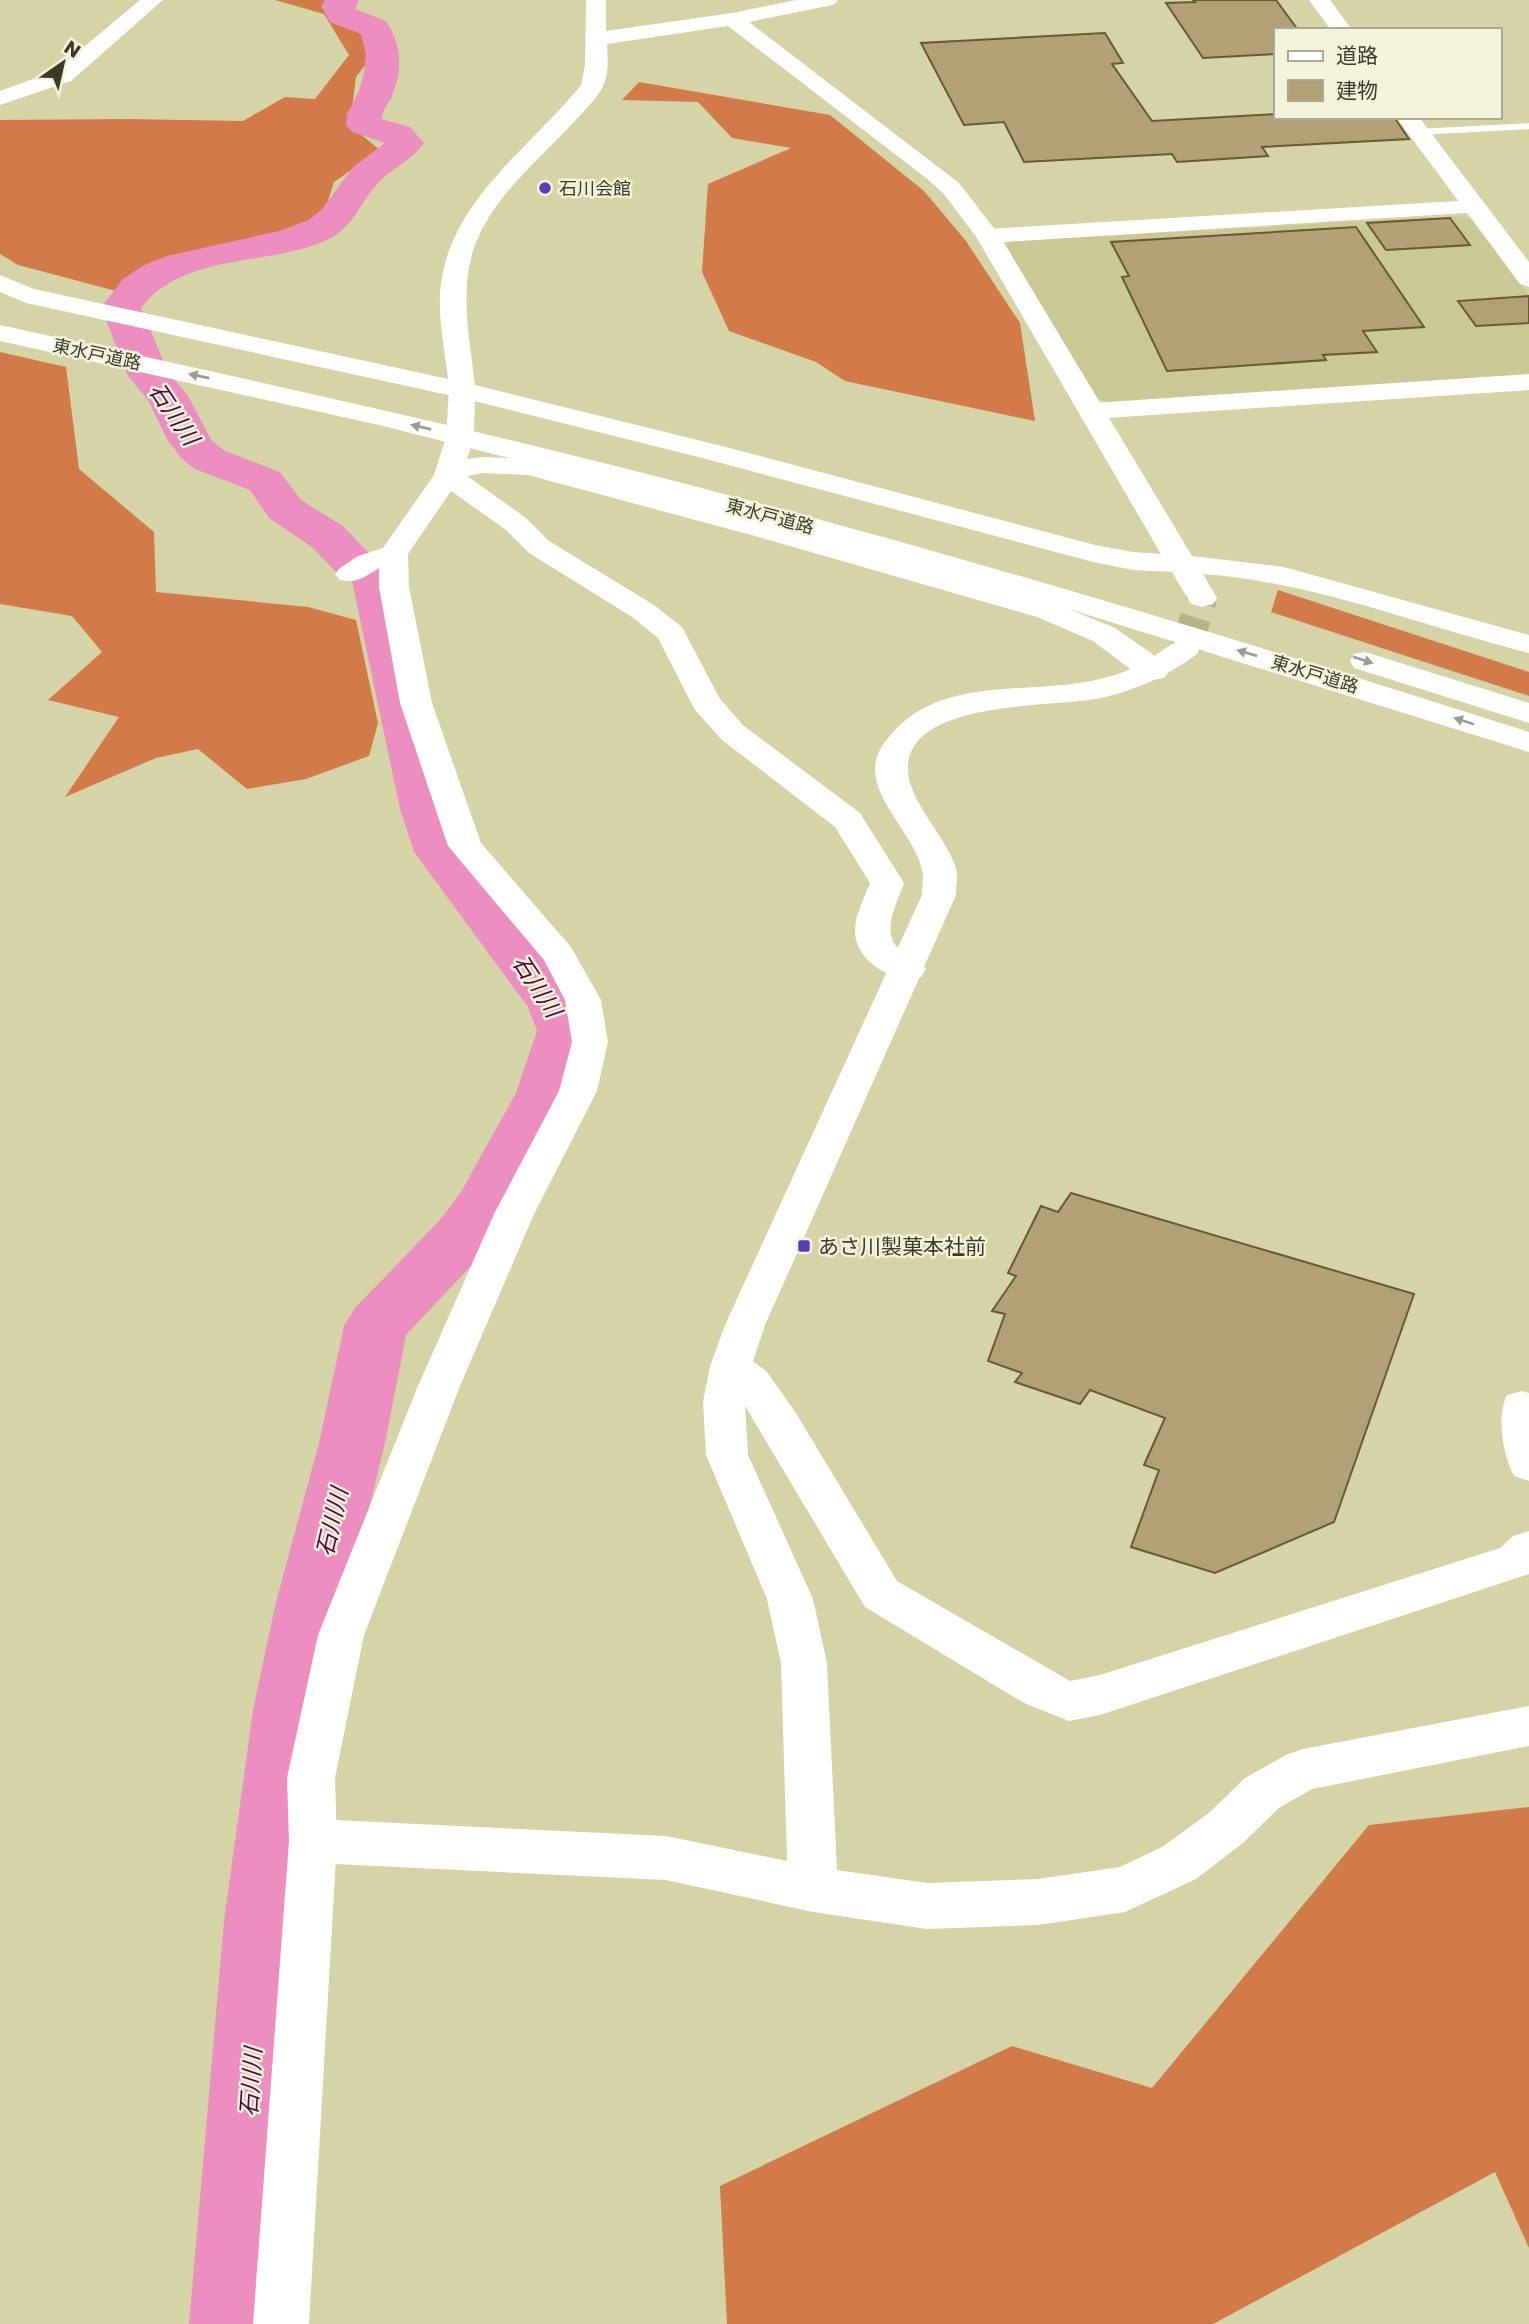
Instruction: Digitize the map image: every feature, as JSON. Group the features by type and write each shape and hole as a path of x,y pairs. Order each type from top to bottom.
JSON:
{"main road":[{"path":"0,98 63,76 153,0"},
{"path":"281,2324 313,1841 311,1778 341,1635 444,1374 514,1214 578,1091 590,1042 583,1000 559,955 465,846 416,703 394,587 371,563 449,472 460,437 463,390 454,276 465,240 475,220 489,202 592,86 597,60 596,0"},
{"path":"595,39 732,19 828,0"},
{"path":"1319,0 1340,28"},
{"path":"732,19 951,188 988,236 1184,564 1185,621 1153,671 1122,685 972,703 943,710 917,725 899,744 890,760 894,788 925,837 939,866 939,893 908,969 745,1325 730,1366 724,1402 727,1455 790,1599 804,1663 813,1889"},
{"path":"1412,124 1529,279"},
{"path":"988,236 1473,207"},
{"path":"0,283 26,295 463,390 716,453 1093,553 1133,561 1250,570 1284,576 1529,643"},
{"name":"東水戸道路","path":"0,312 242,363 622,452 1131,591"},
{"name":"東水戸道路","path":"0,333 297,398 601,471 900,551 1185,621 1529,713"},
{"path":"1092,411 1529,382"},
{"path":"449,472 483,465 528,467 778,534 1036,607 1092,626 1122,643 1153,671"},
{"path":"449,472 516,524 539,547 642,611 671,634 706,703 733,733 848,820 887,883 872,921 873,943 884,958 908,969"},
{"name":"東水戸道路","path":"1185,621 1311,672 1529,742"},
{"path":"730,1366 752,1383 779,1422 881,1594 1040,1689 1069,1701 1100,1695 1515,1561 1529,1549"},
{"path":"1522,1408 1529,1464"},
{"path":"313,1841 666,1858 813,1889 927,1906 1038,1902 1125,1889 1180,1863 1226,1828 1262,1793 1303,1770 1529,1726"}],"lane":[{"path":"1412,124 1529,126"}],"shaded area":[{"path":"275,0 335,0 330,10 359,27 374,54 356,77 352,109 358,132 380,150 334,182 321,222 232,242 116,291 18,265 0,254 0,120 243,121 285,97 315,99 349,55 324,14"},
{"path":"639,82 830,115 924,191 966,241 1020,323 1035,421 845,381 816,362 729,331 702,272 708,184 791,148 732,138 698,102 622,100"},
{"path":"1458,216 1473,220 1529,295 1529,375 1118,404 1098,399 1004,249 1010,241"},
{"path":"0,352 66,367 79,469 154,532 156,592 308,607 356,620 378,723 369,756 306,779 247,789 198,749 156,758 65,797 119,717 48,700 102,652 72,616 0,604"},
{"path":"1278,590 1529,672 1529,696 1271,612"},
{"path":"1529,1807 1529,2248 1495,2172 1213,2324 727,2324 720,2186 1012,2046 1152,2088 1369,1825"}],"building":[{"path":"1193,0 1276,0 1297,28 1274,28 1274,54 1203,58 1166,3 1195,2"},
{"path":"1105,33 1123,63 1112,64 1152,121 1274,114 1274,119 1395,119 1409,139 1262,147 1268,156 1177,162 1172,154 1024,162 1004,122 964,125 921,43"},
{"path":"1450,218 1470,245 1386,250 1367,223"},
{"path":"1356,227 1424,327 1363,331 1377,352 1323,355 1326,360 1167,371 1122,277 1129,276 1111,242"},
{"path":"1529,296 1529,323 1476,326 1458,301"},
{"path":"1071,1193 1414,1294 1334,1522 1215,1573 1131,1547 1159,1470 1144,1465 1165,1418 1090,1390 1080,1404 1015,1382 1022,1373 988,1361 1005,1314 992,1311 1016,1276 1008,1273 1041,1206 1058,1212"}],"waterway":[{"name":"石川川","path":"232,2324 263,1921 289,1710 311,1602 352,1443 376,1326 461,1237 484,1206 545,1093 565,1031 554,1003 440,852 426,809 373,575 353,563 328,537 285,509 265,481 210,460 197,450 188,439 167,396 149,376 121,308 136,288 156,274 180,264 288,241 322,228 341,210 366,175 406,143 397,135 364,125 365,114 381,73 381,45 374,28 342,15 337,6 343,0"}],"tunnel":[{"path":"1186,647 1202,598"}],"place":[{"name":"石川会館","path":"545,188"},
{"name":"あさ川製菓本社前","path":"804,1246"}]}
